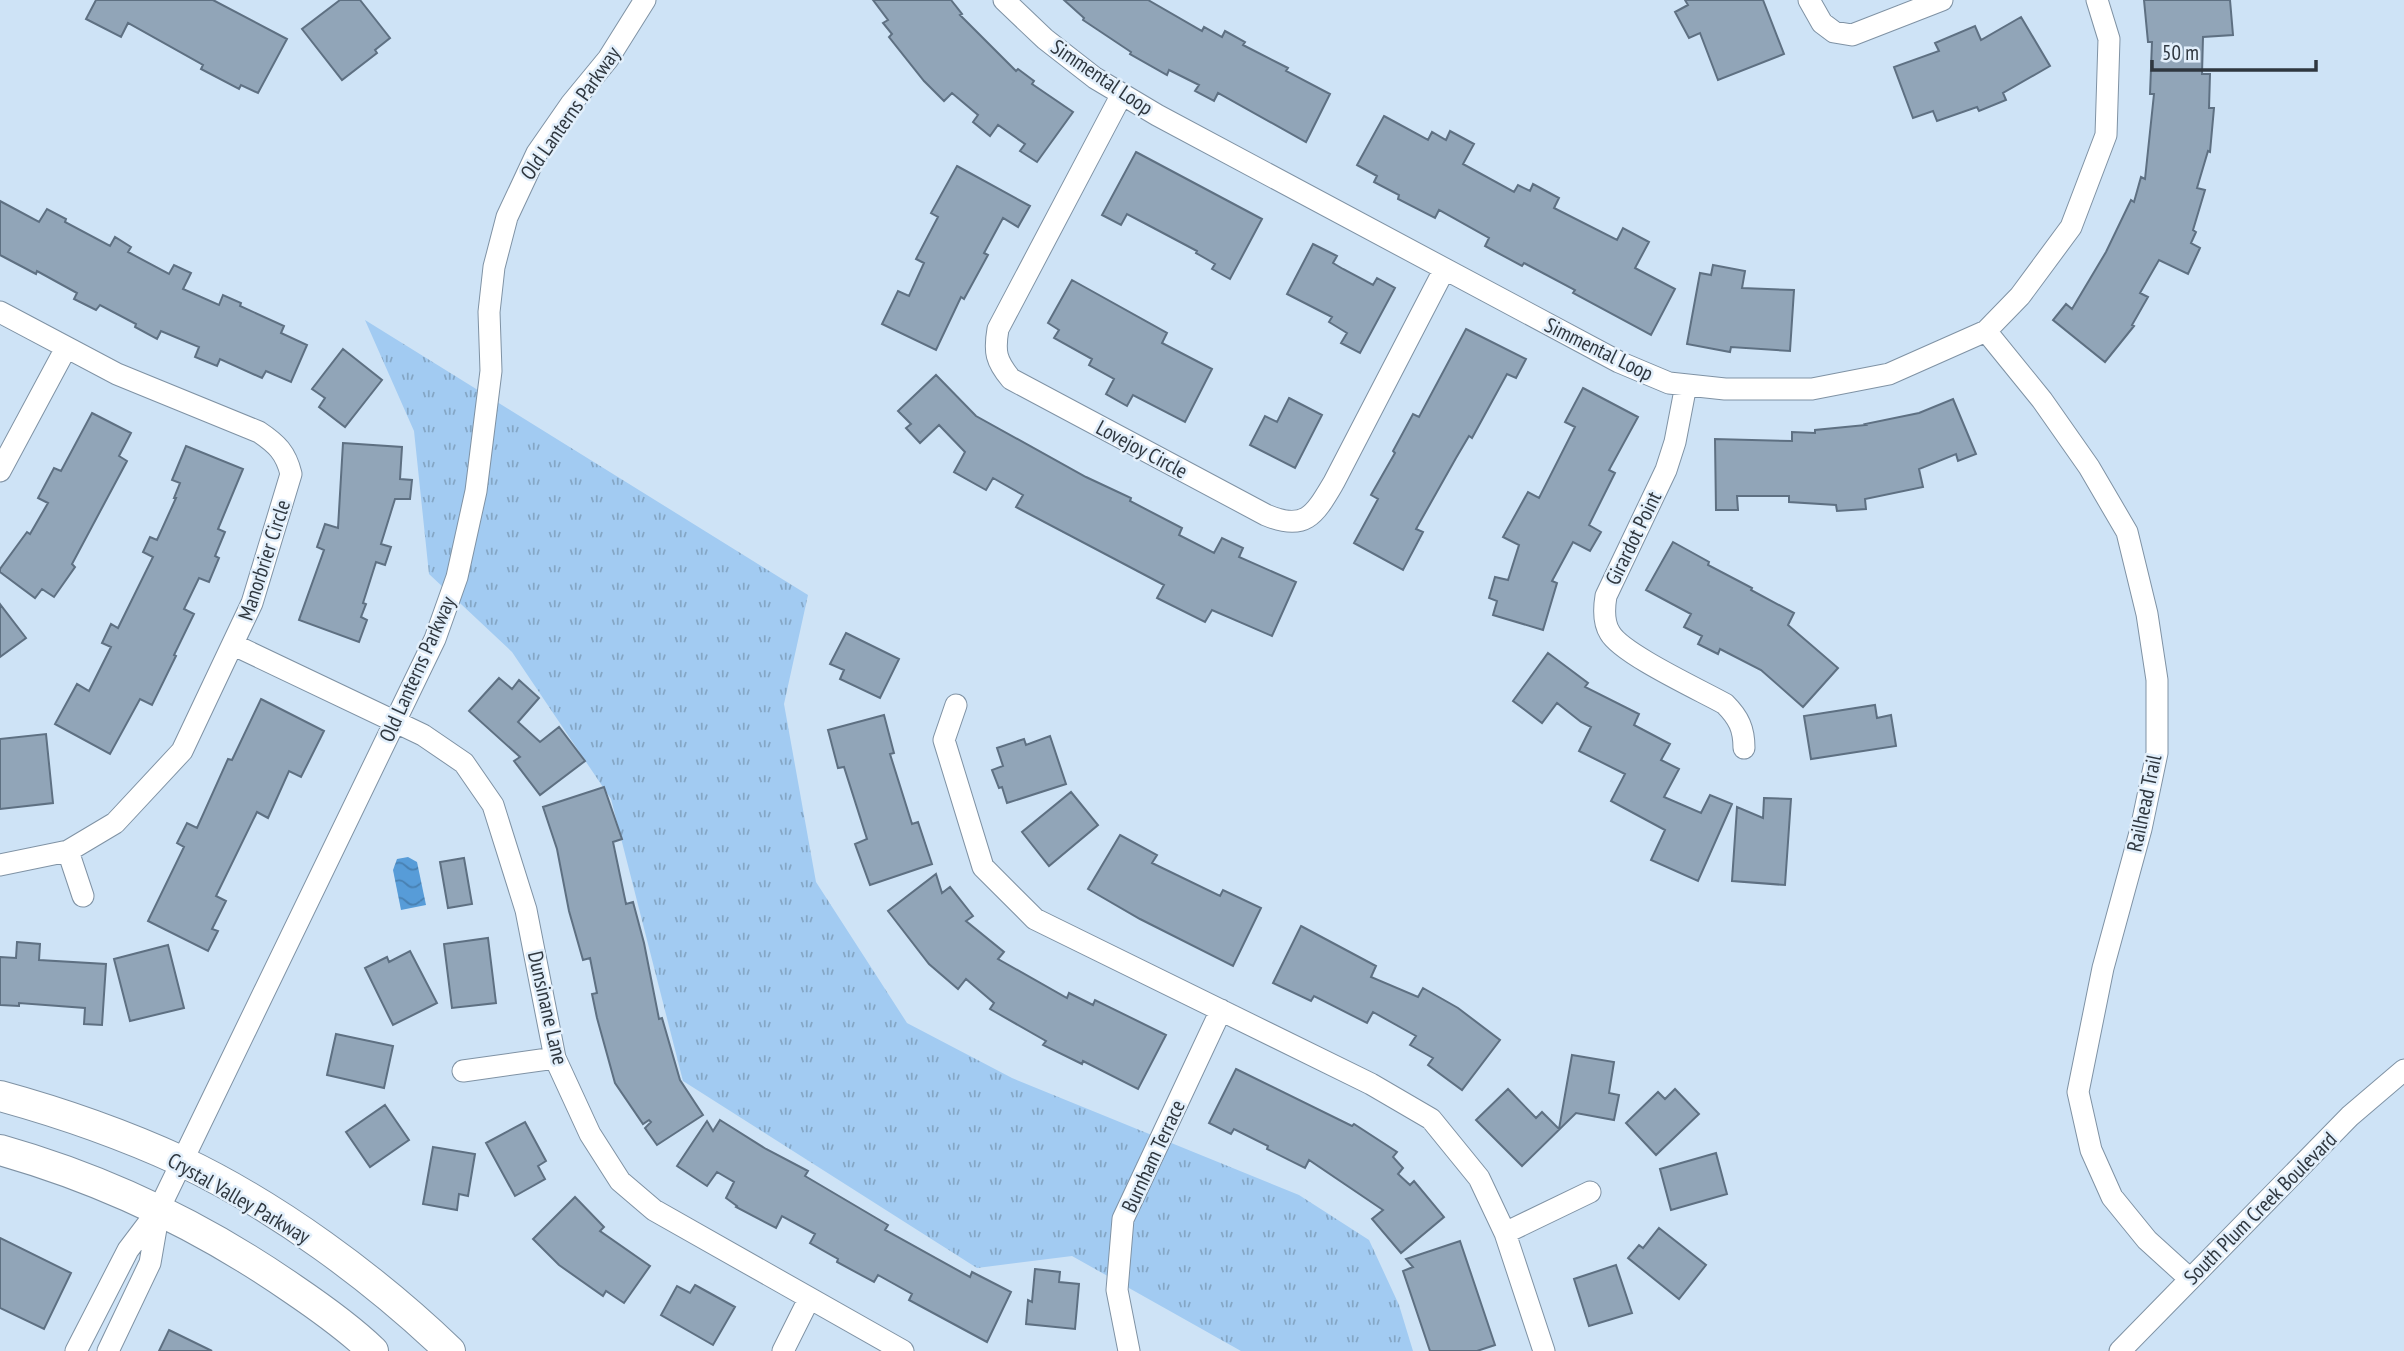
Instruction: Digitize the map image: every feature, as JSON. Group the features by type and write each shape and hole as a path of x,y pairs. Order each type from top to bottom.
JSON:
{"main road":[{"name":"Crystal Valley Parkway","path":"0,1096 108,1131 182,1162 300,1231 353,1268 400,1305 450,1351"},
{"path":"0,1150 100,1183 159,1209 272,1274 322,1309 373,1351"}],"street":[{"name":"Old Lanterns Parkway","path":"76,1351 128,1250 159,1209 435,639 457,577 476,491 491,371 489,312 494,267 507,217 537,153 571,104 608,59 645,0"},
{"name":"Simmental Loop","path":"1004,0 1045,39 1095,78 1157,115 1444,270 1619,362 1670,383 1725,389 1812,389 1889,374 1986,331 2020,296 2071,227 2106,135 2109,39 2097,0"},
{"path":"1809,0 1822,23 1834,32 1852,36 1942,0"},
{"name":"Lovejoy Circle","path":"1122,94 998,328 995,346 997,355 1000,365 1011,379 1266,515 1282,522 1300,522 1317,511 1334,482 1444,270"},
{"name":"Manorbrier Circle","path":"0,312 117,374 259,432 275,443 287,458 291,474 252,603 182,751 115,823 68,851 0,865"},
{"name":"Railhead Trail","path":"1986,331 2042,400 2089,467 2127,532 2147,614 2157,680 2157,753 2141,829 2103,968 2078,1092 2091,1150 2112,1197 2147,1240 2190,1279"},
{"path":"0,471 66,348"},
{"name":"Girardot Point","path":"1686,385 1675,442 1666,470 1606,596 1604,611 1609,632 1622,647 1725,704 1736,714 1744,731 1744,748"},
{"name":"Dunsinane Lane","path":"234,645 423,735 464,763 493,806 526,910 555,1058 590,1134 620,1181 654,1210 903,1351"},
{"path":"956,705 944,740 984,867 1035,919 1371,1084 1431,1119 1479,1178 1505,1233 1544,1351"},
{"path":"68,851 83,896"},
{"name":"Burnham Terrace","path":"1129,1351 1116,1290 1123,1219 1220,1010"},
{"path":"463,1071 555,1058"},
{"name":"South Plum Creek Boulevard","path":"2120,1351 2350,1116 2404,1070"},
{"path":"1505,1233 1590,1192"},
{"name":"Old Lanterns Parkway","path":"108,1351 150,1263 159,1209"},
{"path":"783,1351 809,1299"}],"green space":[{"path":"365,320 808,595 784,704 816,882 907,1023 1012,1078 1299,1195 1369,1240 1399,1305 1413,1351 1241,1351 1072,1256 977,1268 683,1081 611,799 512,652 429,574 414,431"}],"water":[{"path":"408,857 417,862 426,905 401,910 393,870 397,859"}],"building":[{"path":"96,0 213,0 287,39 258,93 241,85 239,89 201,69 203,65 128,23 121,37 86,19"},
{"path":"340,0 360,0 390,38 375,50 377,53 342,80 302,29"},
{"path":"873,0 951,0 962,14 960,15 1016,71 1018,69 1034,81 1032,84 1073,112 1037,162 1020,151 1025,144 998,125 990,136 973,122 978,115 952,93 944,101 924,81 889,37 892,34 883,23 888,20"},
{"path":"1064,0 1148,0 1202,31 1204,27 1222,37 1225,31 1245,42 1243,45 1288,68 1286,71 1330,94 1306,142 1218,93 1214,101 1195,91 1199,85 1169,70 1167,75 1130,54 1131,52 1083,20 1084,18"},
{"path":"1685,0 1763,0 1784,54 1718,80 1700,33 1689,38 1675,12 1688,5"},
{"path":"2144,0 2230,0 2233,35 2203,37 2202,74 2210,74 2209,108 2214,108 2210,152 2208,151 2197,188 2205,190 2191,243 2200,248 2188,274 2159,260 2140,293 2148,297 2132,325 2134,326 2105,362 2053,320 2066,304 2072,309 2106,252 2131,200 2134,202 2141,177 2145,179 2154,94 2150,94 2152,42 2148,42"},
{"path":"2021,17 2050,66 2003,93 2006,100 1979,111 1977,107 1937,121 1933,111 1913,118 1894,67 1939,51 1935,43 1975,26 1981,40"},
{"path":"1384,116 1428,140 1432,132 1446,140 1450,131 1474,144 1463,164 1514,192 1518,185 1530,191 1533,184 1559,198 1554,208 1617,240 1623,228 1649,242 1635,268 1675,289 1651,335 1573,293 1575,290 1485,246 1489,238 1439,210 1435,218 1398,199 1399,195 1374,182 1377,176 1357,165"},
{"path":"1136,152 1262,219 1230,279 1212,269 1215,264 1196,253 1197,251 1127,214 1121,225 1102,215"},
{"path":"957,166 1030,206 1018,227 1003,218 984,253 988,255 964,299 961,297 936,350 882,324 898,291 909,296 924,263 916,259 938,217 931,213"},
{"path":"0,201 39,222 47,209 110,246 115,237 131,247 128,252 169,274 174,265 191,273 183,289 219,305 223,295 241,303 240,306 284,326 281,333 307,345 291,382 266,371 262,378 220,359 217,366 195,357 199,347 161,331 157,339 135,327 136,324 100,305 96,310 74,299 77,293 0,255"},
{"path":"1313,244 1337,256 1333,263 1343,269 1373,285 1377,278 1395,288 1360,353 1341,343 1347,333 1329,322 1332,317 1287,294"},
{"path":"1713,265 1745,271 1742,288 1794,290 1790,351 1731,347 1730,352 1687,344 1700,273 1711,275"},
{"path":"1072,280 1167,333 1162,343 1212,369 1185,422 1133,395 1127,406 1106,394 1114,379 1089,365 1092,359 1054,338 1059,330 1048,323"},
{"path":"1466,329 1526,359 1516,378 1507,374 1472,438 1469,436 1456,458 1416,529 1423,532 1403,570 1354,543 1378,499 1371,495 1395,453 1393,451 1413,414 1419,417"},
{"path":"343,349 382,380 345,427 319,407 325,398 312,389"},
{"path":"936,375 976,416 1086,477 1131,498 1130,501 1182,528 1179,535 1214,553 1222,538 1243,548 1239,557 1296,582 1272,636 1212,610 1205,622 1157,598 1164,585 1016,507 1023,495 993,478 986,490 954,472 965,452 939,425 920,443 906,428 911,424 898,411"},
{"path":"1583,388 1638,417 1609,470 1615,473 1589,525 1601,532 1590,551 1573,542 1552,581 1557,583 1543,630 1493,615 1497,601 1489,598 1495,577 1508,580 1519,545 1503,537 1528,492 1539,498 1575,427 1565,422"},
{"path":"1289,398 1322,415 1295,468 1250,445 1265,416 1277,422"},
{"path":"1953,399 1976,454 1958,461 1956,454 1919,469 1923,487 1865,499 1866,509 1837,511 1836,505 1789,502 1789,496 1737,496 1738,510 1716,510 1715,439 1792,441 1792,432 1815,433 1815,430 1866,425 1919,413"},
{"path":"92,413 131,433 119,456 127,461 72,564 75,567 54,597 42,589 35,598 0,572 0,569 27,532 30,534 48,503 38,498 54,468 61,471"},
{"path":"343,443 402,447 400,479 412,480 410,499 395,499 381,544 391,547 385,565 376,562 363,603 366,604 361,617 367,620 359,642 299,620 324,550 317,547 325,524 338,528"},
{"path":"186,446 243,469 218,529 225,532 215,556 219,558 209,582 199,578 184,609 194,614 174,655 176,656 152,705 140,699 110,754 55,724 77,684 89,691 111,647 102,643 111,624 118,628 153,557 143,552 150,537 157,540 176,498 180,483 172,480"},
{"path":"1673,542 1709,562 1708,565 1794,613 1788,625 1838,668 1803,707 1761,670 1720,649 1718,654 1698,644 1702,636 1684,627 1691,614 1646,590"},
{"path":"0,604 26,638 0,657"},
{"path":"846,633 899,659 880,698 840,679 844,670 830,664"},
{"path":"1548,653 1588,683 1585,687 1639,714 1634,725 1670,744 1661,760 1679,769 1664,797 1701,813 1710,795 1732,804 1698,881 1651,860 1665,830 1611,801 1625,774 1579,751 1591,727 1557,703 1542,723 1513,701"},
{"path":"499,678 512,689 519,680 539,698 518,722 540,742 559,727 585,761 540,795 514,761 520,757 469,711"},
{"path":"261,699 324,731 301,777 289,771 268,818 257,812 216,896 226,901 212,929 218,931 208,951 148,921 184,847 177,843 187,823 197,828 228,759 232,760"},
{"path":"1875,705 1877,718 1891,715 1896,746 1811,759 1804,716"},
{"path":"884,715 894,753 890,754 912,824 918,822 932,864 870,885 855,844 867,839 844,767 838,768 828,730"},
{"path":"46,734 53,803 0,809 0,739"},
{"path":"1050,736 1066,784 1007,803 992,770 1003,766 997,748 1024,739 1026,745"},
{"path":"604,787 622,839 613,842 626,904 633,902 659,1019 662,1018 680,1080 703,1115 657,1145 645,1128 651,1122 649,1120 643,1124 615,1083 592,994 597,993 590,958 583,960 569,911 557,849 543,807"},
{"path":"1071,792 1098,825 1049,866 1022,832"},
{"path":"1764,798 1791,799 1785,885 1732,881 1737,807 1763,818"},
{"path":"1120,835 1157,855 1152,863 1220,896 1223,890 1261,908 1233,966 1140,919 1088,889"},
{"path":"464,858 472,904 448,908 440,862"},
{"path":"936,874 942,893 950,887 973,916 966,921 1004,952 998,959 1067,998 1069,993 1093,1005 1095,1000 1166,1035 1138,1089 1083,1061 1082,1064 1043,1045 1046,1041 990,1009 994,1003 966,979 958,989 929,964 888,911"},
{"path":"1301,926 1376,966 1371,977 1418,997 1423,988 1458,1008 1500,1040 1462,1090 1428,1065 1433,1058 1410,1045 1416,1036 1373,1012 1367,1023 1314,996 1311,1001 1273,983"},
{"path":"488,938 496,1003 452,1008 444,944"},
{"path":"17,942 40,944 39,960 106,964 102,1025 84,1024 85,1008 19,1003 19,1006 0,1005 0,957 16,958"},
{"path":"168,945 184,1008 130,1021 114,959"},
{"path":"410,951 437,1003 393,1025 365,968 387,957 389,962"},
{"path":"336,1034 393,1046 384,1088 327,1075"},
{"path":"1572,1055 1614,1062 1609,1093 1619,1095 1614,1120 1576,1113 1522,1166 1476,1120 1508,1089 1536,1118 1542,1112 1559,1129"},
{"path":"1236,1069 1352,1126 1354,1124 1397,1152 1393,1157 1403,1168 1398,1174 1410,1185 1414,1181 1444,1217 1401,1253 1372,1219 1383,1210 1309,1160 1305,1168 1234,1129 1231,1134 1209,1123"},
{"path":"1675,1089 1699,1114 1656,1155 1626,1123 1658,1092 1665,1099"},
{"path":"385,1105 409,1140 370,1167 346,1132"},
{"path":"720,1120 808,1171 805,1176 888,1225 885,1230 970,1277 972,1272 1011,1292 987,1342 909,1300 912,1294 878,1275 874,1282 837,1262 838,1259 810,1243 815,1234 782,1216 776,1228 736,1207 726,1198 734,1182 717,1172 707,1186 677,1166 707,1121 713,1131"},
{"path":"525,1122 546,1161 538,1166 545,1179 515,1196 486,1143"},
{"path":"433,1147 475,1154 468,1196 459,1194 457,1210 423,1204"},
{"path":"1716,1153 1727,1194 1671,1210 1660,1169"},
{"path":"575,1197 604,1227 600,1231 650,1266 624,1303 606,1291 603,1296 559,1265 533,1239"},
{"path":"1659,1228 1706,1265 1679,1299 1628,1258 1639,1245 1643,1248"},
{"path":"0,1238 71,1273 44,1329 0,1308"},
{"path":"1460,1241 1495,1345 1477,1351 1430,1351 1403,1271 1413,1267 1406,1259"},
{"path":"1616,1265 1632,1313 1589,1326 1574,1279"},
{"path":"1035,1269 1060,1272 1059,1282 1079,1284 1075,1329 1026,1324 1028,1300 1032,1302"},
{"path":"695,1285 735,1307 713,1345 661,1315 677,1286 690,1293"},
{"path":"169,1330 212,1351 159,1351"}]}
